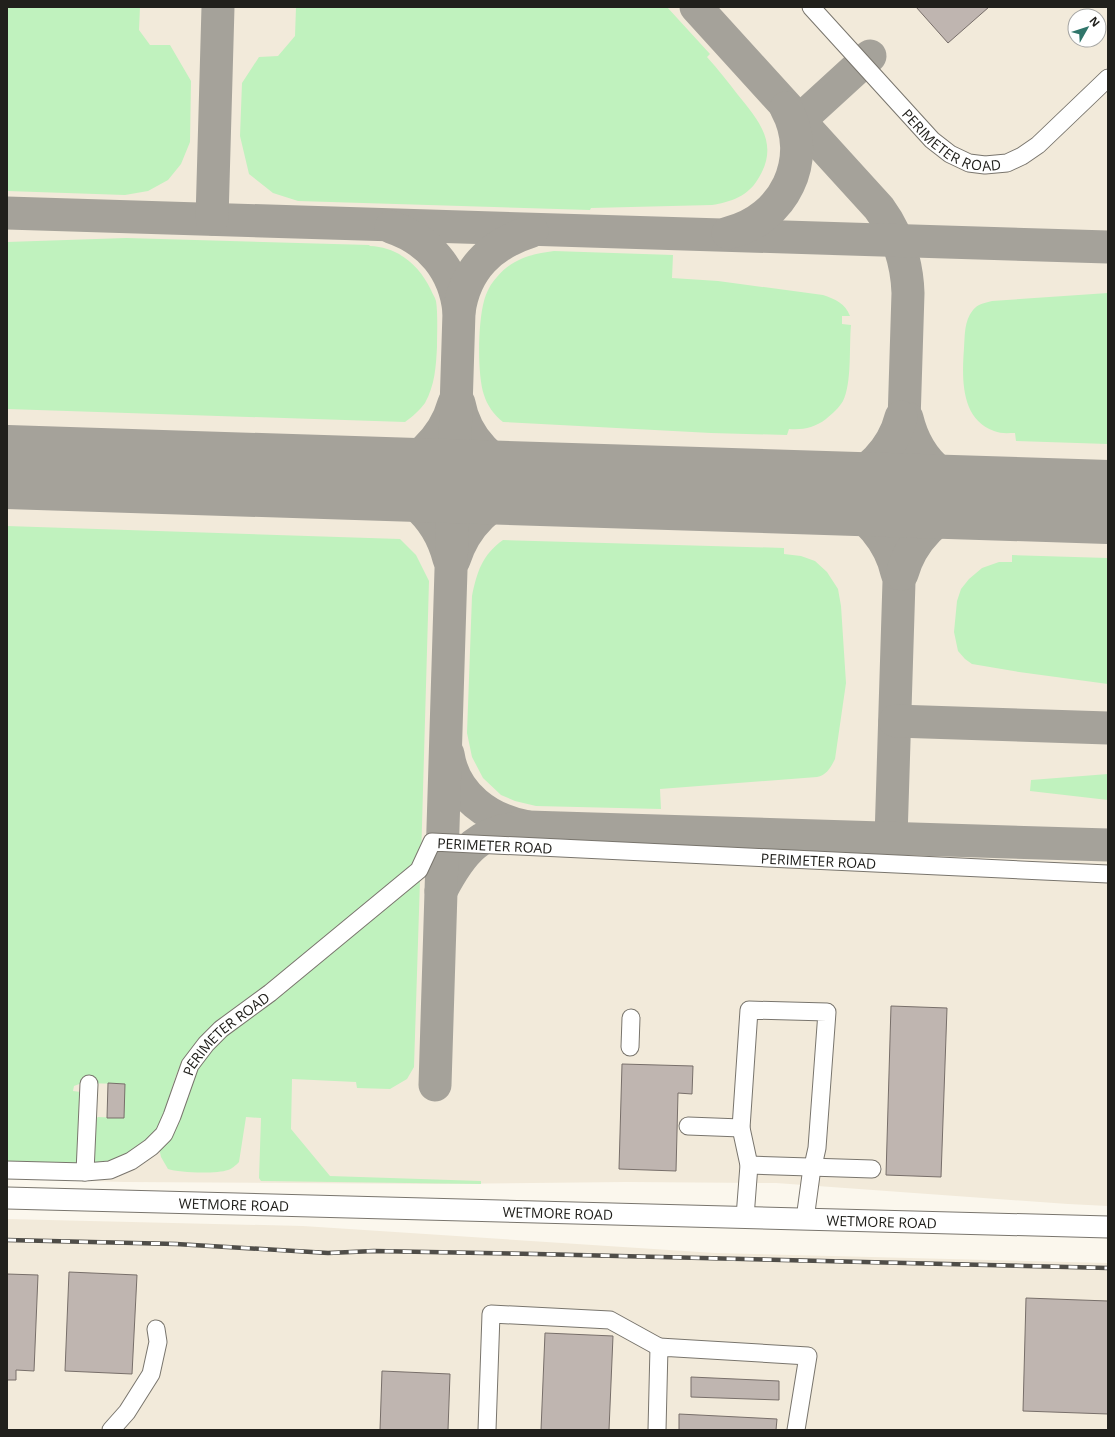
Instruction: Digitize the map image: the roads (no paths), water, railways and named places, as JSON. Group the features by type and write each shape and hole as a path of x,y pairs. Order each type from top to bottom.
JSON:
{"main road":[{"name":"WETMORE ROAD","path":"7,1198 1108,1227"}],"lane":[{"name":"PERIMETER ROAD","path":"811,7 932,140 950,154 968,163 985,165 1007,163 1022,156 1038,145 1108,78"},
{"name":"PERIMETER ROAD","path":"7,1170 85,1172 110,1170 131,1161 152,1147 164,1134 190,1065 206,1044 221,1030 270,993 419,870 432,842 1108,874"},
{"path":"745,1217 749,1165 742,1128 749,1010 827,1012 817,1148 805,1219"},
{"path":"630,1047 631,1018"},
{"path":"85,1172 89,1084"},
{"path":"688,1126 742,1128"},
{"path":"749,1165 872,1169"},
{"path":"486,1430 492,1314 610,1320 659,1347 808,1356 796,1430"},
{"path":"111,1430 127,1412 151,1374 158,1342 156,1329"},
{"path":"657,1430 659,1347"}],"railway":[{"path":"7,1240 176,1244 328,1253 374,1251 536,1254 1108,1268"}]}
